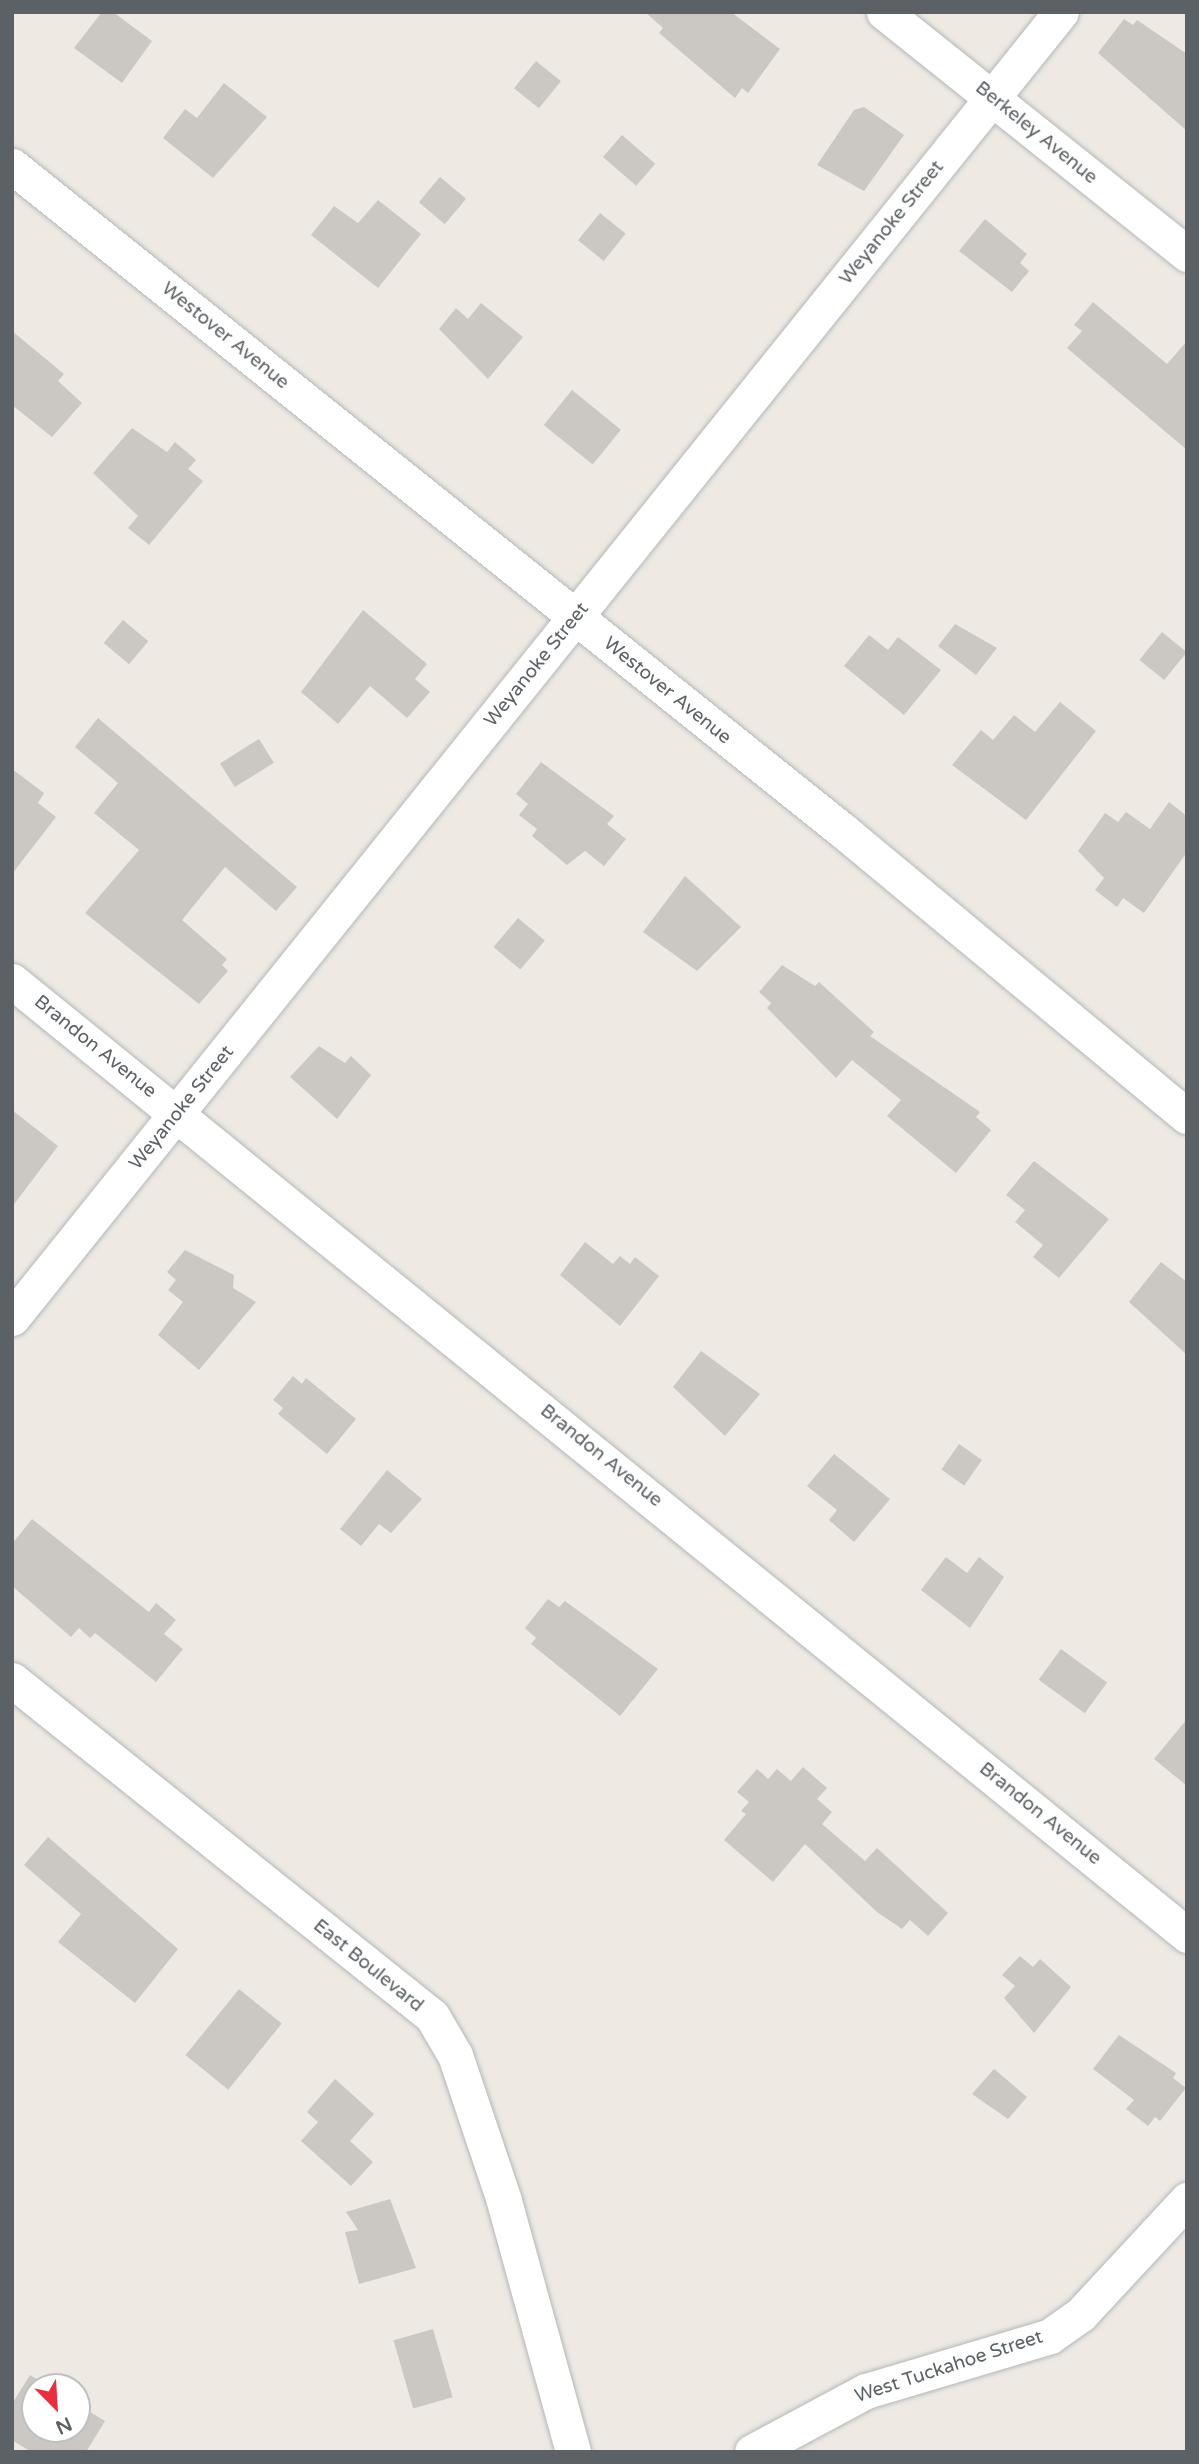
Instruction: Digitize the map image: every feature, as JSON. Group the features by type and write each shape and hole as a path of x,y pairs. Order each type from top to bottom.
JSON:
{"street":[{"name":"Berkeley Avenue","path":"884,12 1187,254"},
{"name":"Weyanoke Street","path":"12,1318 1060,12"},
{"name":"Westover Avenue","path":"12,166 575,617 1187,1116"},
{"name":"Brandon Avenue","path":"12,981 178,1113 1187,1935"},
{"name":"East Boulevard","path":"12,1680 432,2017 455,2055 504,2201 573,2452"},
{"name":"West Tuckahoe Street","path":"752,2452 866,2391 1050,2336 1081,2314 1187,2200"}],"building":[{"path":"102,12 113,12 152,41 122,83 74,48"},
{"path":"645,12 731,12 780,49 748,93 742,88 735,98 659,33 663,28"},
{"path":"1124,19 1133,25 1137,20 1187,54 1187,131 1098,53"},
{"path":"536,61 561,81 539,108 514,88"},
{"path":"224,83 267,117 213,178 163,138 185,109 197,118"},
{"path":"864,107 904,135 864,191 817,165 854,110"},
{"path":"622,135 655,164 636,186 603,157"},
{"path":"440,177 466,199 445,224 419,202"},
{"path":"378,200 421,234 378,288 311,235 334,206 358,223"},
{"path":"600,213 626,234 604,261 578,240"},
{"path":"985,219 1027,254 1020,263 1029,271 1012,292 959,251"},
{"path":"1093,302 1167,364 1187,341 1187,450 1067,348 1082,331 1074,325"},
{"path":"481,303 523,337 488,379 439,329 456,308 468,319"},
{"path":"12,331 64,374 58,381 82,403 52,437 12,405"},
{"path":"572,390 621,430 593,465 544,425"},
{"path":"132,428 167,452 175,442 196,460 188,469 203,481 149,545 128,528 138,516 93,473"},
{"path":"363,610 427,664 415,679 430,692 407,718 370,686 338,724 301,692"},
{"path":"123,620 148,641 129,664 104,643"},
{"path":"955,624 997,648 976,675 938,646"},
{"path":"1162,632 1187,652 1164,680 1139,660"},
{"path":"869,635 888,650 898,637 941,670 904,715 844,666"},
{"path":"1060,702 1096,731 1026,820 952,765 981,730 993,740 1014,715 1035,732"},
{"path":"98,718 297,887 276,911 225,867 182,920 227,959 222,965 228,971 199,1004 85,913 139,850 94,813 118,783 75,747"},
{"path":"259,739 274,763 235,787 220,763"},
{"path":"541,762 614,816 607,824 626,839 604,866 585,851 567,865 532,836 537,829 519,815 528,804 516,794"},
{"path":"12,769 44,793 38,803 56,817 12,874"},
{"path":"1169,802 1187,816 1187,852 1144,913 1123,898 1117,907 1095,890 1104,878 1078,851 1105,813 1118,822 1126,812 1150,829"},
{"path":"685,876 741,927 697,971 643,932"},
{"path":"518,918 545,940 520,970 494,947"},
{"path":"782,965 815,986 819,982 874,1032 870,1036 980,1112 976,1117 991,1130 956,1173 887,1116 901,1100 852,1060 836,1078 767,1008 771,1003 759,992"},
{"path":"319,1046 345,1063 351,1056 371,1075 337,1119 290,1077"},
{"path":"12,1110 58,1146 12,1207"},
{"path":"1034,1161 1109,1219 1059,1278 1033,1257 1043,1245 1015,1222 1025,1210 1006,1195"},
{"path":"585,1242 613,1264 620,1256 630,1264 635,1257 659,1276 620,1326 560,1275"},
{"path":"185,1250 234,1275 233,1288 256,1302 199,1370 158,1335 183,1302 168,1290 176,1280 167,1272"},
{"path":"1161,1262 1187,1282 1187,1355 1129,1302"},
{"path":"701,1351 760,1394 725,1436 673,1387"},
{"path":"293,1376 302,1384 306,1378 356,1419 327,1454 278,1414 283,1408 273,1400"},
{"path":"959,1444 982,1460 964,1485 941,1469"},
{"path":"834,1454 890,1499 854,1542 829,1520 837,1510 807,1486"},
{"path":"387,1470 422,1499 391,1533 379,1524 361,1546 340,1529"},
{"path":"32,1519 149,1612 156,1603 176,1620 164,1634 183,1649 156,1682 95,1633 90,1638 79,1628 71,1637 12,1586 12,1544"},
{"path":"946,1557 967,1573 979,1557 1004,1577 970,1628 921,1590"},
{"path":"548,1599 559,1607 565,1601 658,1669 620,1716 531,1644 536,1638 525,1628"},
{"path":"1061,1649 1107,1683 1085,1713 1039,1680"},
{"path":"1187,1719 1187,1786 1154,1759"},
{"path":"803,1767 827,1788 817,1799 832,1812 822,1824 865,1861 877,1848 948,1913 928,1936 910,1920 902,1929 877,1912 805,1844 773,1882 724,1840 746,1814 741,1811 749,1802 737,1792 757,1769 768,1779 777,1769 791,1781"},
{"path":"48,1837 178,1949 135,2003 58,1942 81,1914 24,1865"},
{"path":"1020,1956 1033,1967 1040,1959 1071,1987 1034,2033 1004,1998 1015,1986 1002,1975"},
{"path":"239,1989 282,2024 228,2090 186,2055"},
{"path":"1119,2035 1176,2073 1173,2078 1186,2088 1160,2121 1155,2117 1148,2126 1126,2109 1134,2100 1093,2069"},
{"path":"994,2069 1027,2097 1008,2119 972,2094"},
{"path":"335,2079 374,2114 350,2141 373,2162 351,2186 301,2141 318,2122 307,2112"},
{"path":"390,2199 416,2268 359,2284 345,2232 358,2230 346,2212"},
{"path":"433,2329 453,2397 413,2409 394,2340"},
{"path":"21,2390 21,2443 91,2443 91,2412 105,2421 86,2452 31,2452 12,2440 12,2404"}]}
